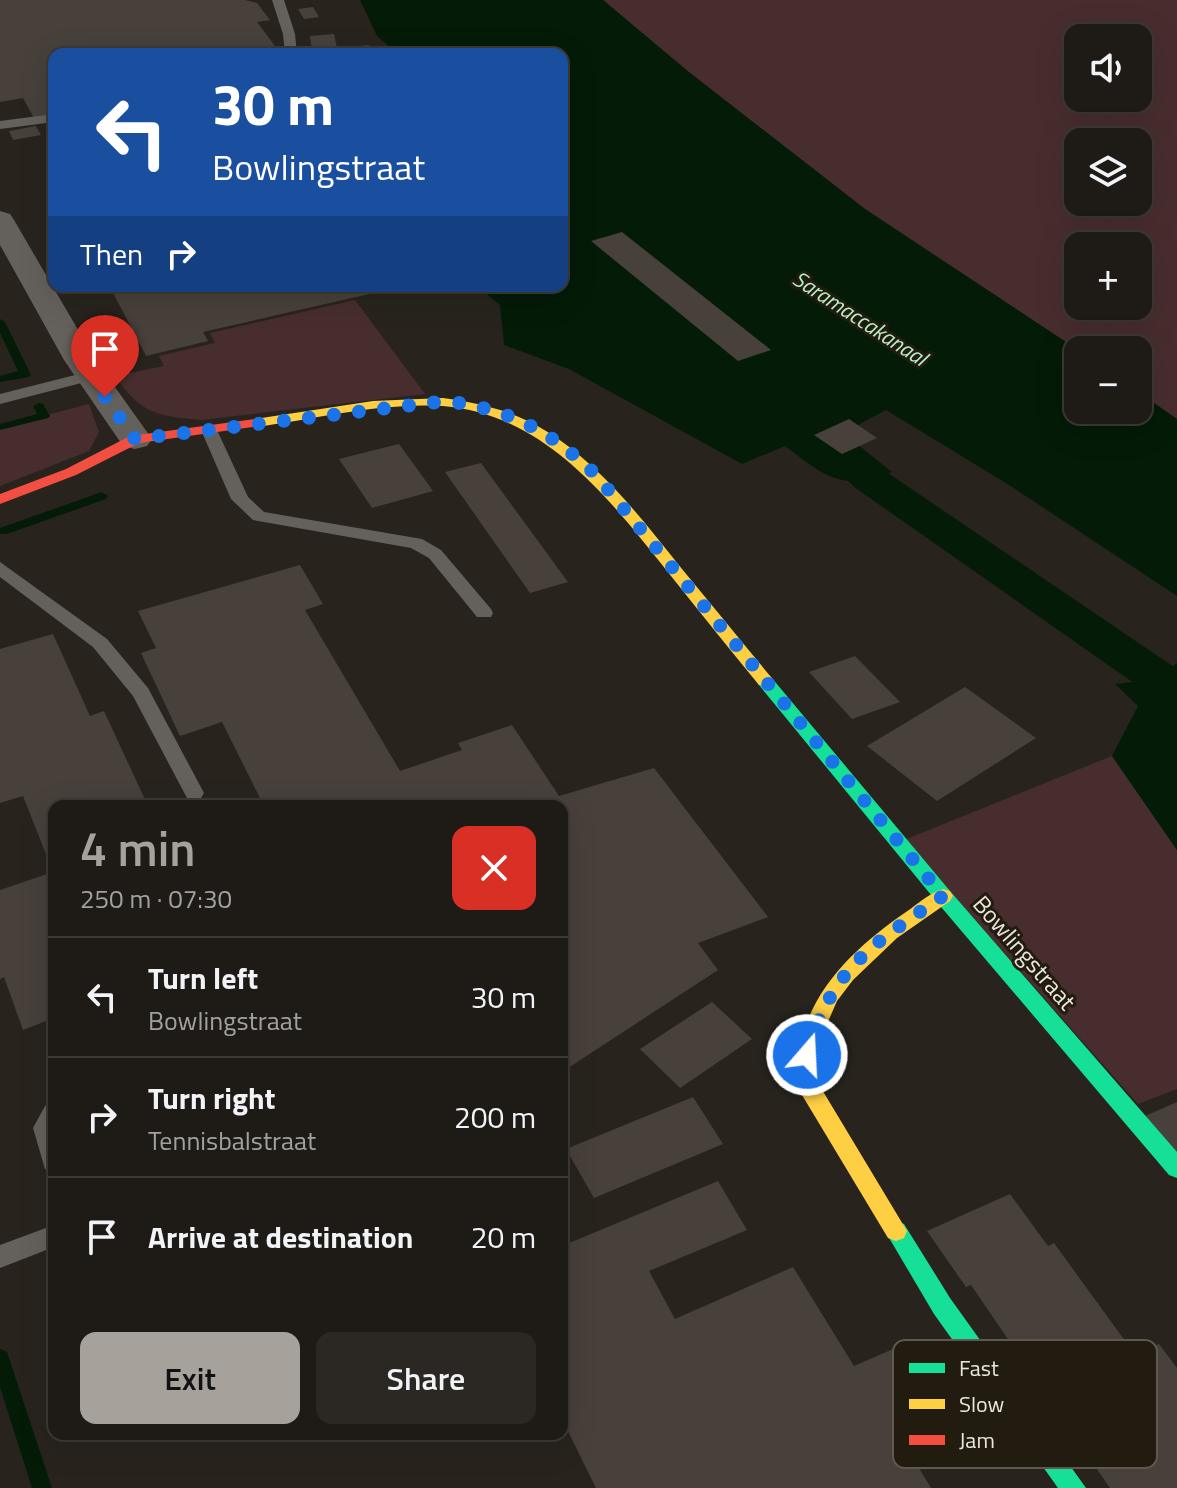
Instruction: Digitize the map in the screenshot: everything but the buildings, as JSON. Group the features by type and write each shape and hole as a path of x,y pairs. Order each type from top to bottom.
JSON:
{"street":[{"path":"0,220 30,278 91,376 135,439 71,472 0,499"},
{"name":"Bowlingstraat","path":"135,439 446,401 484,406 521,419 563,444 596,475 943,896 1177,1168"},
{"path":"943,896 869,947 836,982 814,1030 807,1055 810,1089 942,1306 966,1340"},
{"path":"1059,1468 1073,1488"}],"lane":[{"path":"278,0 290,48"},
{"path":"0,125 48,119"},
{"path":"0,399 91,376"},
{"path":"209,430 240,499 259,516 416,543 435,554 484,613"},
{"path":"0,568 100,643 141,693 194,793"},
{"path":"0,1257 48,1238"}],"shaded area":[{"path":"603,0 1177,0 1177,419 1152,402 1152,336 1064,336 1064,341 865,209 688,72"},
{"path":"355,300 425,394 201,420 151,411 133,398 115,376 164,366 159,356 215,343 210,333"},
{"path":"89,404 99,432 89,451 0,486 0,427"},
{"path":"1112,756 1177,850 1177,1089 1138,1104 904,840"}],"water":[{"name":"Saramaccakanaal","path":"360,0 603,0 689,72 865,209 1064,341 1064,424 1152,424 1152,402 1177,419 1177,596 1009,485 886,410 843,433 892,472 859,481 834,478 811,466 785,446 742,464 569,369 504,345 500,305 484,292 568,292 568,48 391,48 377,36"},
{"path":"1177,663 1177,850 1112,756 1138,706 1115,684 1157,679"}],"waterway":[{"path":"0,322 25,375"},
{"path":"0,379 24,373"},
{"path":"0,427 44,416 39,406"},
{"path":"820,440 871,480 1177,691"},
{"path":"3,531 102,496"},
{"path":"0,1358 42,1488"}],"traffic: fast":[{"path":"765,681 943,896 1177,1168"},
{"path":"896,1231 966,1340"},
{"path":"1059,1468 1073,1488"}],"traffic: slow":[{"path":"255,423 373,405 443,402 479,407 541,433 592,475 616,500 765,681"},
{"path":"896,1231 810,1089 810,1054 817,1024 829,997 846,974 890,933 943,896"}],"traffic: jam":[{"path":"0,499 71,472 135,439 255,423"}],"route":[{"path":"105,397 135,439 415,402 446,401 484,406 521,419 563,444 580,459 943,896 869,947 836,982 814,1030 807,1055"}]}
